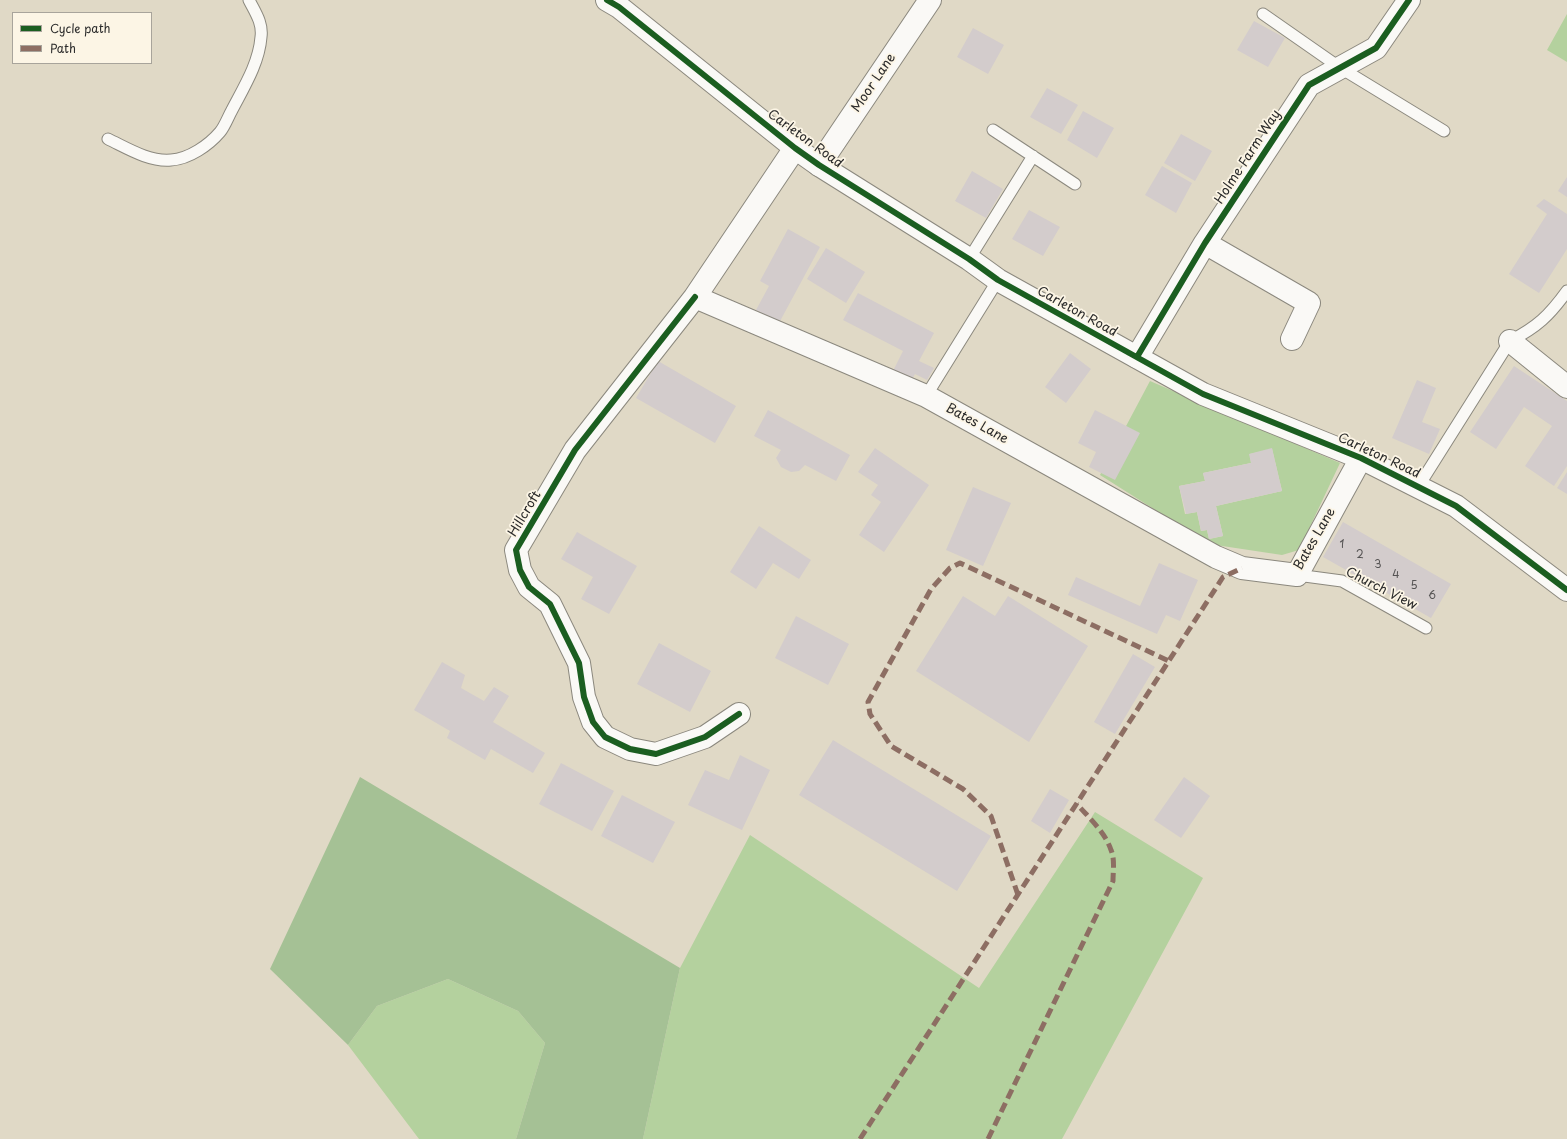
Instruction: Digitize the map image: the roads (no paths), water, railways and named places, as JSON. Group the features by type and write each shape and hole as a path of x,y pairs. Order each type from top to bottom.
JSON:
{"street":[{"name":"Carleton Road","path":"608,0 619,6 795,148 819,165 969,259 998,280 1203,394 1361,458 1456,506 1567,590"},
{"name":"Moor Lane","path":"819,165 930,0"},
{"name":"Holme Farm Way","path":"1137,357 1205,243 1309,85 1339,67 1376,48 1409,0"},
{"path":"695,297 795,148"},
{"path":"1205,243 1309,303 1292,339"},
{"name":"Bates Lane","path":"695,297 926,396 1216,558 1242,568 1297,574 1361,458"},
{"name":"Hillcroft","path":"695,297 575,450 516,550 520,570 529,587 550,604 579,663 584,697 593,722 605,737 630,749 656,754 705,737 739,714"},
{"path":"1510,341 1567,387"}],"lane":[{"path":"108,139 152,159 172,160 190,155 205,146 220,131 250,75 257,56 262,36 260,20 249,0"},
{"path":"1263,14 1339,67 1444,131"},
{"path":"993,130 1075,184"},
{"path":"969,259 1033,156"},
{"path":"926,396 998,280"},
{"path":"1418,487 1510,341 1529,332 1553,311 1567,291"},
{"name":"Church View","path":"1297,574 1342,581 1426,628"}]}
